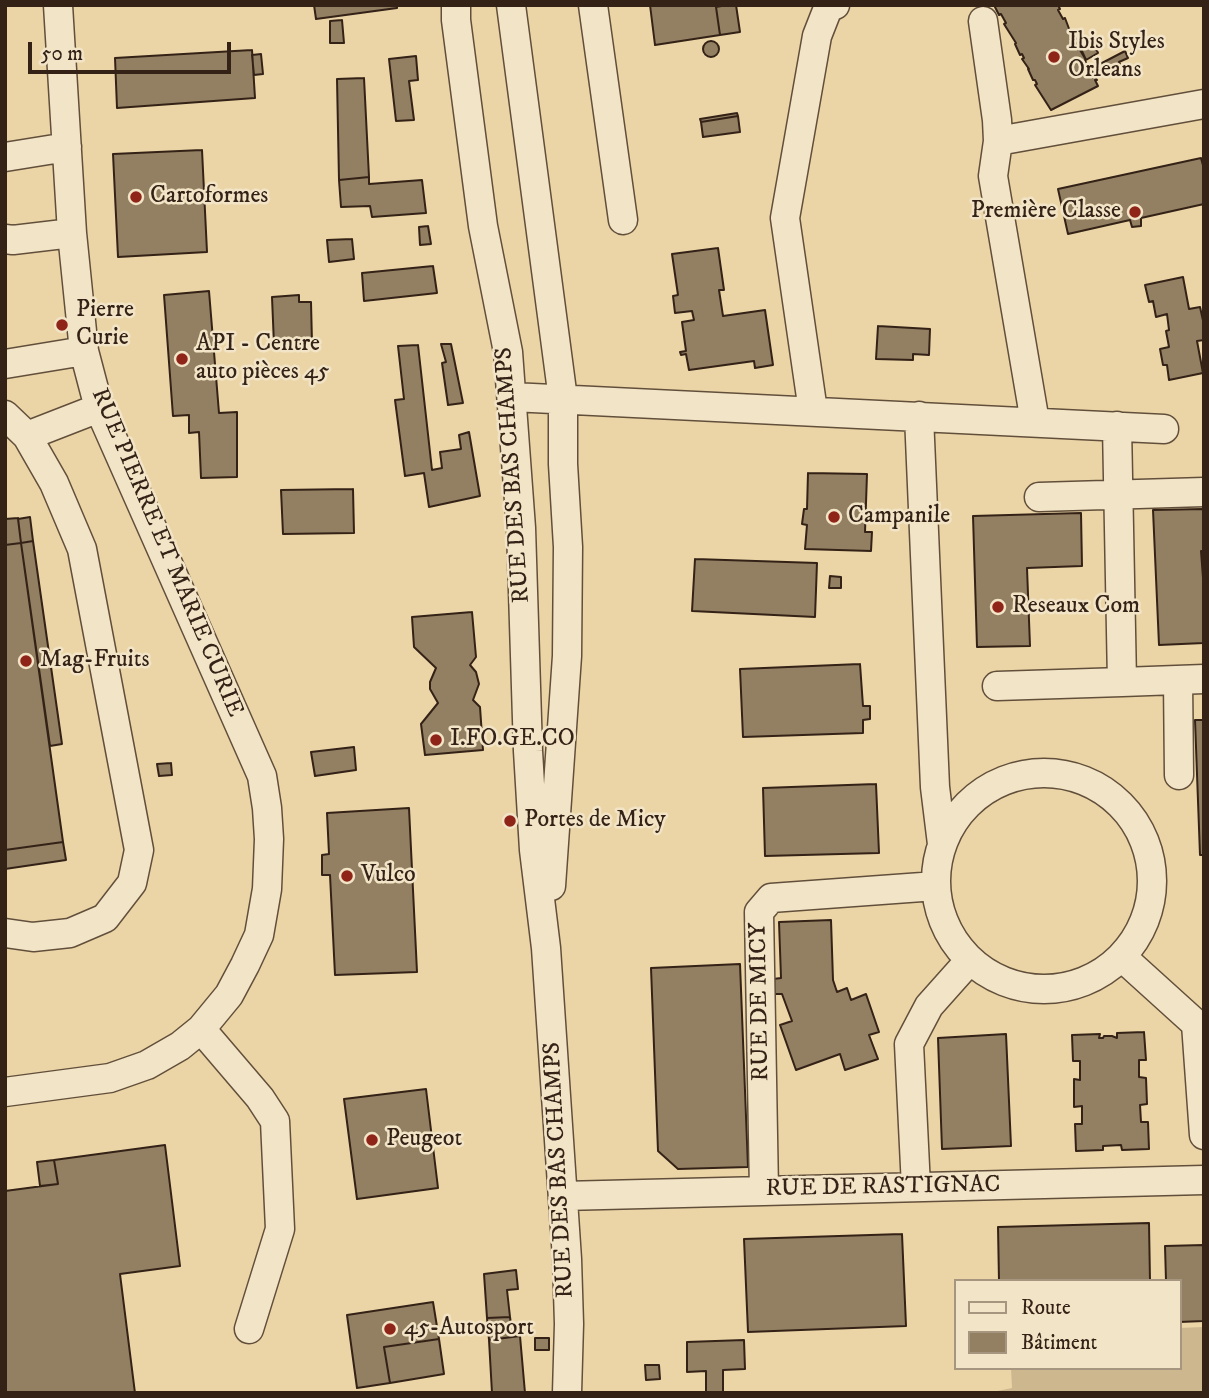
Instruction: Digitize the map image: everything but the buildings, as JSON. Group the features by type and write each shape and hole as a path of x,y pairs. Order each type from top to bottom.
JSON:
{"street":[{"name":"RUE PIERRE ET MARIE CURIE","path":"5,1092 110,1078 147,1065 180,1046 201,1029 229,995 259,935 267,889 269,839 261,776 99,408 83,351 72,233 58,5"},
{"name":"RUE DES BAS CHAMPS","path":"456,5 483,226 508,352 512,397 521,528 534,850 547,948 563,1196 569,1324 567,1393"},
{"name":"RUE DES BAS CHAMPS","path":"512,5 563,399 563,464 568,547 567,656 547,948"},
{"path":"593,5 623,220"},
{"path":"813,411 785,218 817,36 828,8 835,5"},
{"path":"983,21 997,120 998,141 993,176 1035,422"},
{"path":"998,141 1204,104"},
{"path":"5,157 67,147"},
{"path":"5,239 72,233"},
{"path":"5,363 83,351"},
{"path":"512,397 1164,429"},
{"path":"27,436 99,408"},
{"path":"5,415 27,436 54,483 82,549 139,850 132,883 105,918 70,933 33,937 5,933"},
{"path":"919,416 934,787 942,844"},
{"path":"1117,426 1122,682"},
{"path":"1039,497 1204,492"},
{"path":"997,686 1191,680 1180,775"},
{"path":"1052,772 1086,781 1116,799 1138,827 1151,859 1152,894 1142,928 1122,957 1095,976 1064,988 1030,988 998,979 970,960 953,939 941,913 936,886 942,844 960,814 985,790 1017,776 1052,772"},
{"name":"RUE DE MICY","path":"764,1191 759,912 771,898 936,886"},
{"path":"1122,957 1196,1024 1204,1135"},
{"path":"916,1187 909,1044 929,1006 970,960"},
{"path":"201,1029 260,1098 275,1121 280,1229 249,1329"},
{"name":"RUE DE RASTIGNAC","path":"563,1196 1204,1180"}],"shaded area":[{"path":"1204,1327 1204,1393 988,1393 1012,1388 1011,1370 1181,1370 1181,1328"}],"place":[{"name":"Ibis Styles Orleans","path":"1054,57"},
{"name":"Cartoformes","path":"136,197"},
{"name":"Première Classe","path":"1135,212"},
{"name":"Pierre Curie","path":"62,325"},
{"name":"API - Centre auto pièces 45","path":"182,359"},
{"name":"Campanile","path":"834,517"},
{"name":"Reseaux Com","path":"998,607"},
{"name":"Mag-Fruits","path":"26,661"},
{"name":"I.FO.GE.CO","path":"436,740"},
{"name":"Portes de Micy","path":"510,821"},
{"name":"Vulco","path":"347,876"},
{"name":"Peugeot","path":"372,1140"},
{"name":"45-Autosport","path":"390,1329"}]}
